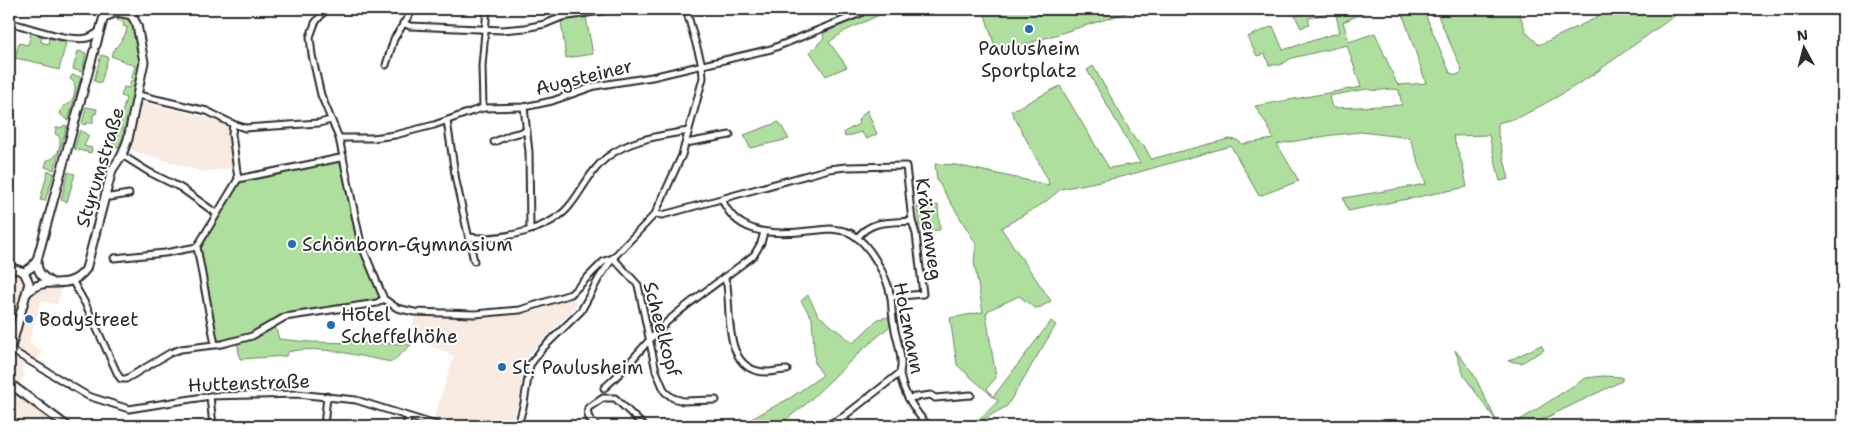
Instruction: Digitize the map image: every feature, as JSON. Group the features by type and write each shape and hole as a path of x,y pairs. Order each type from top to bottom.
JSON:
{"main road":[{"path":"24,272 32,267 37,260 106,9"},
{"path":"104,17 117,12 130,12"},
{"name":"Styrumstraße","path":"73,282 86,269 112,170 122,155 138,95 144,62 140,38 130,12"},
{"path":"37,260 38,271 51,282"},
{"path":"9,267 24,272 28,279 26,294 9,354"},
{"path":"26,294 38,285 51,282 73,282"},
{"path":"9,383 67,426"}],"street":[{"path":"326,9 315,22 310,37 316,72 330,120 339,138 361,244 384,299 398,308 414,312 475,314 520,310 571,294 604,261 613,258"},
{"path":"386,65 394,39 412,9"},
{"path":"482,108 482,66 487,9"},
{"path":"403,23 410,26 484,29 525,28 545,24 562,17 614,9"},
{"path":"518,426 530,365 542,349 581,312 599,278 613,258 655,214 677,168 702,84 702,65 686,9"},
{"name":"Augsteiner","path":"339,138 373,138 394,135 447,121 482,108 524,107 552,101 595,86 652,77 779,47 861,13"},
{"path":"9,22 53,34 83,38 90,38 101,30"},
{"path":"138,95 207,111 245,128 319,123 330,120"},
{"path":"524,107 527,131 530,229"},
{"path":"447,121 456,181 474,261"},
{"path":"215,345 197,247 238,179 232,134 233,124"},
{"path":"494,142 510,135 527,131"},
{"path":"469,237 498,238 530,229 558,217 566,211 599,164 621,148 648,138 688,131"},
{"path":"686,143 730,134"},
{"path":"122,155 149,172 181,188 217,214"},
{"path":"238,179 343,156"},
{"name":"Krähenweg","path":"722,199 829,169 906,166 923,294 891,297"},
{"path":"106,196 130,194"},
{"path":"655,214 665,214 722,199 725,208 737,221 748,228 764,232 841,230 857,238 872,225 912,221"},
{"path":"604,388 620,375 650,339 685,306 754,255 764,232"},
{"name":"Holzmann","path":"857,238 878,264 884,277 891,297 893,322 901,366 900,373 908,398 915,411 929,426"},
{"path":"114,258 165,253 197,247"},
{"name":"Scheelkopf","path":"613,258 638,286 656,370 665,392 673,398 683,401 716,400"},
{"path":"724,277 727,285 733,348 740,360 752,369 766,372 787,370"},
{"path":"73,282 121,379 126,379 170,353 182,349 215,345 252,336 285,318 377,303 384,299"},
{"name":"Huttenstraße","path":"9,354 88,396 129,409 210,396 297,394 356,400 439,426"},
{"path":"825,426 843,417 900,373"},
{"path":"908,398 931,395 935,398 972,395"},
{"path":"210,396 214,426"},
{"path":"324,426 327,396"},
{"path":"597,426 586,413 588,408 607,397 615,398 644,426"},
{"path":"843,417 850,426"},
{"path":"405,426 409,418"}],"shaded area":[{"path":"142,102 217,120 229,125 233,168 203,172 134,151 131,147"},
{"path":"9,266 24,269 30,287 46,284 62,287 57,305 41,301 29,343 42,352 34,365 26,361 21,370 26,374 18,385 52,410 39,426 9,426"},
{"path":"575,297 577,306 530,353 525,365 518,404 510,426 457,426 433,421 454,356 422,342 416,336 413,326 415,315 479,317 514,315 532,312"}],"green space":[{"path":"857,9 892,9 845,31 829,42 847,67 826,76 810,52 824,38 823,33 861,16"},
{"name":"Paulusheim Sportplatz","path":"988,9 1139,9 997,53 984,12"},
{"path":"1315,9 1373,9 1343,22 1349,42 1375,33 1397,84 1400,85 1426,83 1401,9 1423,9 1450,73 1456,75 1461,73 1462,70 1435,9 1518,9 1526,32 1539,45 1598,17 1595,9 1684,9 1591,76 1557,97 1520,117 1498,123 1498,135 1509,179 1500,181 1489,135 1453,136 1467,187 1348,211 1343,198 1426,184 1410,138 1361,132 1277,144 1299,181 1259,196 1231,146 1125,176 1061,189 1044,203 1001,228 1051,301 1035,308 1019,296 989,310 986,314 996,378 987,388 992,396 957,365 950,318 983,312 974,262 976,244 937,180 935,164 956,165 1049,185 1011,111 1060,86 1109,168 1140,163 1087,70 1093,66 1136,141 1144,145 1151,159 1229,139 1237,140 1242,144 1273,139 1271,132 1255,106 1361,87 1347,45 1292,58 1280,65 1269,65 1265,54 1257,56 1247,37 1273,26 1283,50 1340,32 1335,11 1309,18 1309,24 1301,28 1295,16","holes":["1367,89 1399,90 1402,105 1334,108 1331,105 1329,96"]},
{"path":"121,12 130,18 130,23 137,25 138,28 134,31 141,65 132,122 128,122 123,129 124,136 119,147 112,146 118,134 116,128 113,127 115,120 120,121 126,98 121,96 124,87 129,88 135,66 111,56 123,38 127,27 123,26 124,22 117,20"},
{"path":"586,17 593,54 566,58 561,21"},
{"path":"31,33 42,36 41,42 48,44 49,38 66,43 59,70 44,66 44,64 15,58 19,43 28,45"},
{"path":"78,51 86,53 82,72 73,69"},
{"path":"101,55 108,57 101,83 94,81"},
{"path":"72,75 81,77 68,121 60,114 63,106 69,103 73,97 75,86 74,82 70,79"},
{"path":"86,107 97,109 96,114 93,114 93,123 85,125 82,124"},
{"path":"867,110 877,134 867,139 861,132 845,137 844,132 859,124 858,120"},
{"path":"779,122 789,139 750,148 744,135"},
{"path":"64,125 67,126 54,170 45,167 47,160 54,158 59,148 60,140 59,136 55,134 56,128 63,127"},
{"path":"80,130 89,136 84,146 92,148 91,153 74,149"},
{"path":"336,161 341,166 351,200 360,245 376,283 380,299 375,302 282,317 274,322 279,339 309,342 412,344 392,362 313,349 288,352 286,356 240,359 237,340 217,343 199,247 237,178"},
{"path":"48,171 54,173 45,201 40,200"},
{"path":"68,172 75,174 67,202 61,200"},
{"path":"938,205 940,230 919,231 917,207"},
{"path":"808,295 818,315 853,343 878,319 889,317 890,326 805,405 777,426 738,426 790,398 823,375 815,364 812,318 801,301"},
{"path":"1051,321 1056,325 1007,406 972,426 998,401 993,397"},
{"path":"1541,345 1544,350 1521,363 1508,361"},
{"path":"1455,350 1473,373 1497,422 1464,376"},
{"path":"1603,376 1622,377 1622,381 1529,426 1511,426 1586,378"}],"place":[{"name":"Paulusheim Sportplatz","path":"1029,29"},
{"name":"Schönborn-Gymnasium","path":"292,244"},
{"name":"Bodystreet","path":"29,319"},
{"name":"Hotel Scheffelhöhe","path":"331,325"},
{"name":"St. Paulusheim","path":"502,367"}]}
